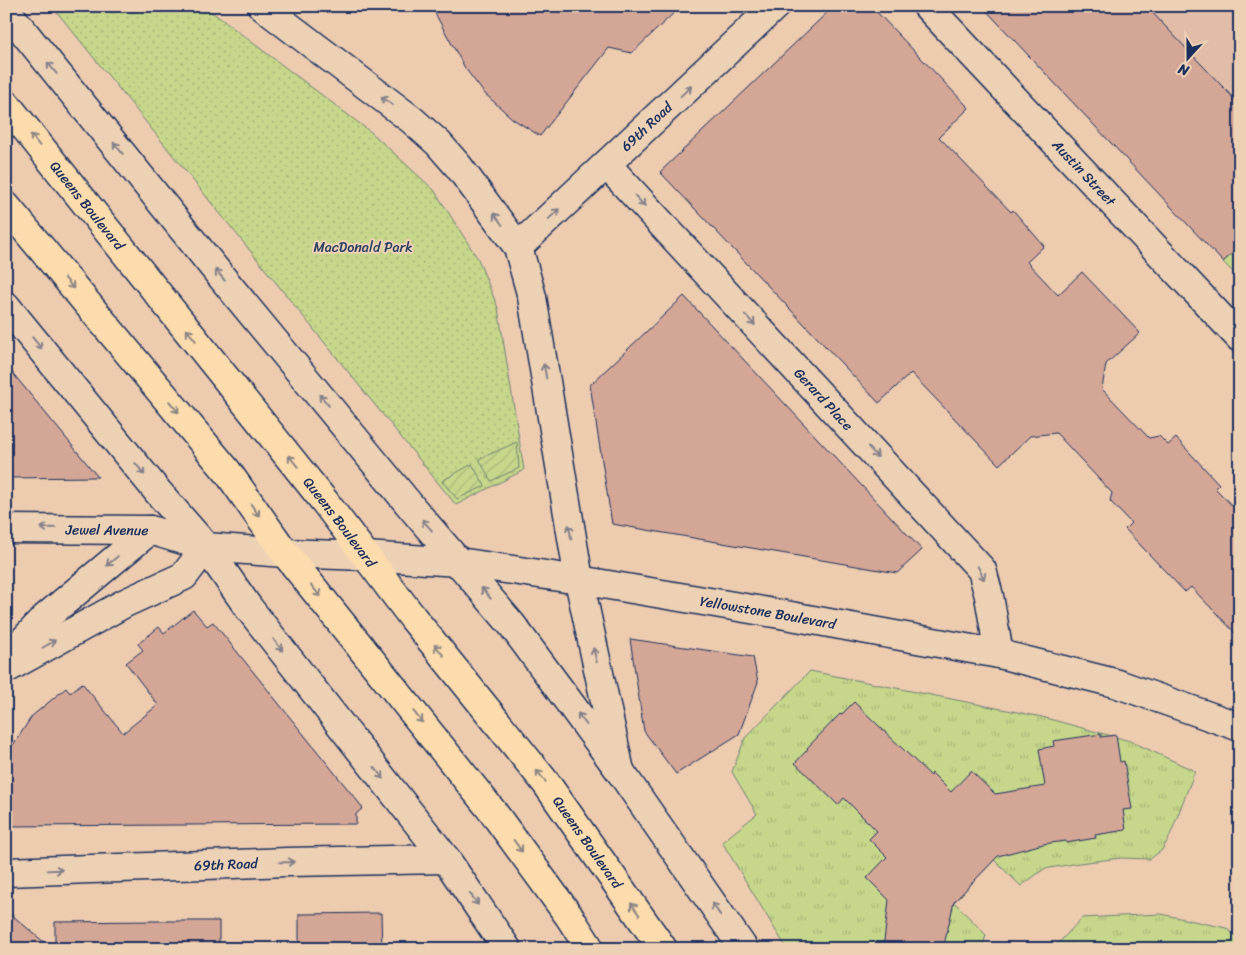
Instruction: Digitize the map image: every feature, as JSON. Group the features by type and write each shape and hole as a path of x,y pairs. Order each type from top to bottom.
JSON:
{"main road":[{"name":"Queens Boulevard","path":"6,104 319,494 413,618 546,783 664,949"},
{"path":"6,206 227,471 285,553 493,812 569,916 590,949"}],"street":[{"path":"262,6 412,120 438,143 459,167 518,247 532,297 579,580 620,771"},
{"name":"69th Road","path":"518,247 775,6"},
{"name":"Austin Street","path":"927,6 1240,338"},
{"path":"6,10 221,276 413,509 512,625 620,771 744,949"},
{"name":"Gerard Place","path":"607,165 982,570 989,596 999,654"},
{"path":"6,306 158,492 206,547 248,607 446,859 507,949"},
{"name":"Jewel Avenue","path":"6,529 150,530 206,547 285,553"},
{"path":"6,659 46,617 150,530"},
{"path":"6,669 125,602 184,576 206,547"},
{"name":"Yellowstone Boulevard","path":"285,553 460,562 780,614 999,654 1115,683 1240,727"},
{"name":"69th Road","path":"6,872 287,862 446,859"}],"shaded area":[{"path":"1145,6 1240,6 1240,106"}],"green space":[{"name":"MacDonald Park","path":"52,6 204,6 372,133 434,190 478,259 498,308 524,470 456,505"},
{"path":"1240,246 1240,279 1223,262"},
{"path":"517,442 519,468 491,481 479,459"},
{"path":"472,464 485,486 457,499 442,481"},
{"path":"810,671 1042,717 1130,741 1195,771 1169,838 1162,850 1150,859 1121,858 1044,869 1021,886 994,860 954,902 986,935 982,949 787,949 722,842 757,814 732,772 745,738"},
{"path":"1161,914 1226,928 1240,940 1240,949 1053,949 1082,918"}],"building":[{"path":"431,6 681,6 632,53 609,48 540,136 513,119 484,93 465,68"},
{"path":"834,6 871,6 969,108 939,137 1011,212 1013,210 1044,246 1027,262 1058,295 1082,272 1140,333 1106,364 1102,389 1149,438 1159,436 1168,445 1176,438 1219,484 1215,488 1240,514 1240,638 1191,587 1185,592 1125,529 1131,523 1110,501 1112,493 1056,433 1030,436 999,465 911,373 879,403 660,172"},
{"path":"982,6 1146,6 1240,105 1240,246 1223,262"},
{"path":"684,296 922,550 897,573 612,524 590,385"},
{"path":"6,365 98,477 6,478"},
{"path":"193,610 207,626 213,622 363,808 356,814 356,824 6,826 6,756 32,716 66,688 70,693 82,683 123,733 158,705 126,663 143,650 138,644 159,627 164,633"},
{"path":"630,639 753,657 758,682 739,734 676,774 644,731"},
{"path":"854,702 931,776 932,773 951,792 971,771 995,794 1045,786 1039,749 1054,746 1053,741 1101,734 1101,737 1116,735 1120,762 1124,761 1132,809 1123,810 1126,830 1095,835 1096,838 1066,843 1066,841 1043,844 998,856 954,902 943,949 883,949 889,900 867,878 887,857 869,839 877,831 844,798 838,805 795,763 807,748"},
{"path":"6,910 52,949 6,949"},
{"path":"381,913 382,949 299,949 299,914"},
{"path":"219,921 219,949 55,949 55,922"}]}
